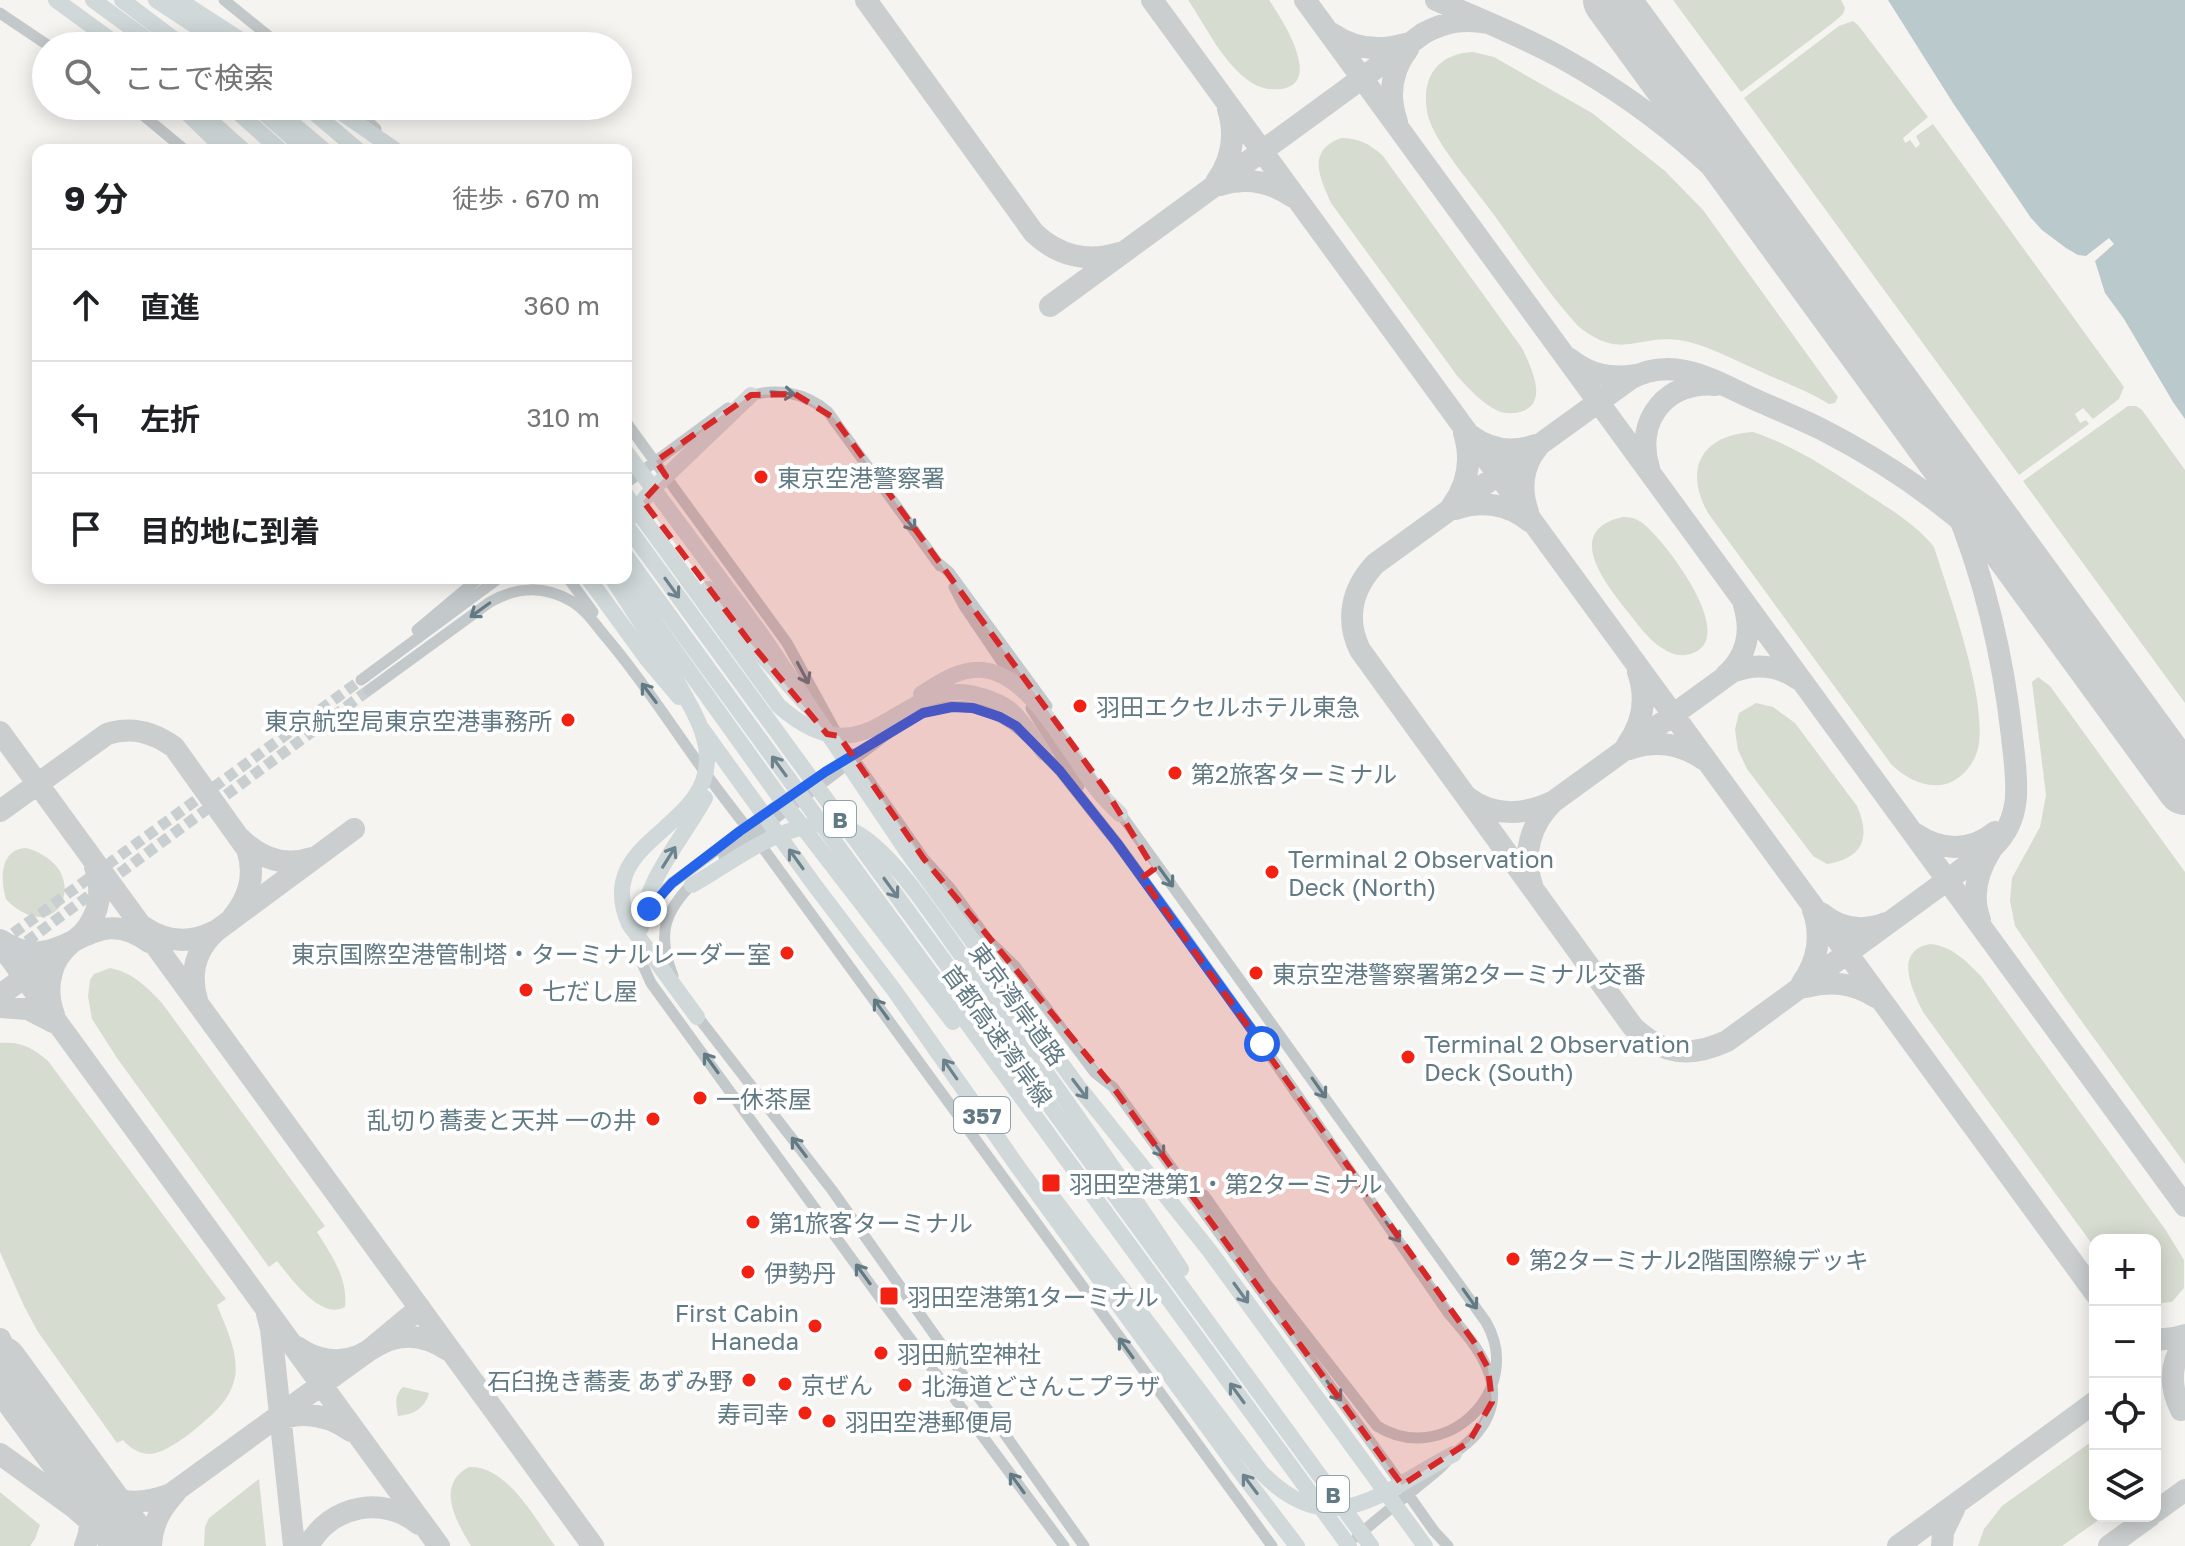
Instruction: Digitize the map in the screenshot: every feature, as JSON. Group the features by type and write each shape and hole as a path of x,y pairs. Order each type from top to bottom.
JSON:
{"highway":[{"path":"56,0 98,32"},
{"path":"93,0 137,32"},
{"path":"122,0 164,32"},
{"path":"156,0 205,32"},
{"path":"179,0 228,32"},
{"path":"194,120 219,144"},
{"path":"210,120 236,144"},
{"path":"234,120 259,144"},
{"path":"247,120 273,144"},
{"path":"272,120 299,144"},
{"path":"289,120 317,144"},
{"path":"323,120 351,144"},
{"path":"353,120 388,144"},
{"path":"632,518 672,459 751,395"},
{"name":"東京湾岸道路","path":"632,460 761,634 898,839 1077,1085 1209,1250 1425,1546"},
{"path":"632,489 723,610 808,706"},
{"path":"632,503 779,706 792,717 816,731 834,735 884,730 934,685 952,676 984,670 1016,685 1026,694 1099,792 1120,814"},
{"name":"首都高速湾岸線","path":"632,533 1371,1546"},
{"name":"首都高速湾岸線","path":"632,564 1349,1546"},
{"name":"357","path":"592,584 894,990 1220,1445 1297,1546"},
{"path":"608,584 668,682"},
{"path":"616,584 663,659 704,734 706,771 692,801 643,845 628,866 621,890 624,912 635,934 697,1017"},
{"path":"631,584 642,605 778,795 889,942 1020,1107 1039,1123"},
{"path":"641,928 648,898 663,865 707,794 715,764 714,739 707,720 682,680 663,659"},
{"path":"907,708 942,693 965,692 985,696 1009,708 1044,753"},
{"path":"692,885 779,834 803,826 829,824 851,829 879,849 933,918 1129,1189 1180,1268 1264,1384 1295,1442"},
{"path":"986,1121 1025,1160 1281,1494 1302,1507 1329,1513 1355,1511 1454,1454"}],"street":[{"path":"224,0 264,32"},
{"path":"0,13 32,35"},
{"path":"149,120 178,144"},
{"path":"366,120 390,144"},
{"path":"751,395 776,392 795,394 812,400 828,412 958,593 1112,837"},
{"path":"632,430 789,647 836,732 916,849 951,889 989,941 1015,966 1095,1073 1113,1087 1434,1531 1448,1546"},
{"path":"632,478 672,459"},
{"path":"936,561 949,572 987,623 1120,814 1491,1331 1497,1354 1495,1378 1484,1402 1442,1435 1409,1439 1387,1432 1368,1416 1268,1286 1204,1195"},
{"path":"382,664 398,645 472,584"},
{"path":"361,680 491,584"},
{"path":"572,584 615,647"},
{"path":"369,690 500,596 531,590 553,592 584,610 662,710 1272,1546"},
{"path":"1064,1546 651,983 641,961 641,928 655,899 672,883 884,730 939,708 973,708 1000,717 1016,726 1044,753 1112,837 1258,1038 1449,1314 1483,1356 1492,1383 1492,1402 1484,1423 1441,1468 1374,1521 1335,1546"},
{"path":"884,730 683,892 668,916 664,950 672,975 697,1017 841,1203 1084,1546"},
{"path":"1349,1546 1374,1521"}],"highlighted area":[{"path":"795,394 834,418 1105,789 1154,869 1142,878 1474,1342 1488,1368 1492,1402 1469,1442 1402,1485 1113,1087 924,859 839,736 827,734 749,641 643,501 666,476 656,461 751,395"}],"shaded area":[{"path":"1188,0 1269,0 1295,48 1299,74 1294,84 1282,89 1267,89 1242,75 1216,45"},
{"path":"1673,0 1841,0 1845,8 1834,22 1741,92"},
{"path":"1888,0 2185,0 2185,419 2105,293 2095,261 2114,244 2109,238 2086,256 2078,255 2042,230 1953,103"},
{"path":"1853,21 1928,117 1903,138 1905,143 1910,140 1916,148 1920,144 1916,136 1933,124 2124,387 2119,399 2093,419 2083,408 2075,414 2080,423 2086,420 2089,424 2019,475 1744,98 1839,26"},
{"path":"1473,52 1494,57 1592,113 1665,171 1703,210 1838,397 1835,403 1829,404 1699,345 1664,339 1618,344 1606,342 1578,326 1453,161 1428,116 1426,91 1433,71 1449,58"},
{"path":"1341,138 1364,142 1383,156 1522,348 1535,382 1535,399 1531,406 1517,413 1501,412 1467,387 1331,203 1320,175 1320,158 1323,150"},
{"path":"2128,406 2142,410 2185,470 2185,703 2023,481"},
{"path":"1753,432 1796,451 1838,475 1901,517 1934,547 1972,672 1979,722 1979,743 1975,756 1963,774 1952,782 1923,784 1891,764 1708,513 1697,482 1702,457 1721,440 1735,434"},
{"path":"1623,517 1641,522 1652,532 1695,591 1708,633 1702,647 1685,655 1667,651 1648,636 1609,588 1594,559 1592,546 1595,534 1605,524"},
{"path":"2038,677 2050,686 2185,872 2185,1164 2015,926 2010,901 2012,878 2040,827 2046,795 2032,682"},
{"path":"1756,703 1773,707 1795,723 1857,806 1863,837 1861,845 1849,857 1827,864 1813,856 1747,769 1738,750 1735,729 1739,713"},
{"path":"26,848 51,861 64,881 62,903 52,914 44,917 24,912 6,899 4,866 11,854"},
{"path":"1930,944 1952,951 1981,976 2165,1229 2184,1260 2184,1288 2172,1302 2161,1303 2161,1234 2089,1234 2089,1240 1923,1012 1908,972 1912,954"},
{"path":"110,968 132,977 162,1003 325,1226 317,1232 341,1277 345,1307 336,1310 316,1303 277,1261 269,1267 117,1058 92,1019 88,996 94,974"},
{"path":"0,1043 26,1046 48,1061 226,1299 217,1305 235,1359 231,1389 219,1407 201,1424 168,1448 150,1454 138,1452 123,1440 117,1443 38,1332 0,1252"},
{"path":"403,1387 429,1393 418,1410 398,1416 397,1397"},
{"path":"2089,1443 2089,1522 2096,1522 2062,1546 1978,1546 1984,1529 2002,1506"},
{"path":"469,1467 483,1469 508,1484 555,1546 471,1546 455,1515 451,1493 453,1483"},
{"path":"259,1479 266,1546 204,1546 209,1518"},
{"path":"0,1492 40,1525 30,1546 0,1546"}],"taxiway":[{"path":"866,0 1034,233 1053,247 1074,255 1096,257 1119,253"},
{"path":"1152,0 2089,1285"},
{"path":"1305,0 2185,1206"},
{"path":"1436,0 1553,53 1636,105 1724,178 1804,264"},
{"path":"1050,306 1424,33 1455,22 1488,23"},
{"path":"1331,33 1348,43 1366,48 1405,44"},
{"path":"1397,122 1393,84 1398,66 1408,49"},
{"path":"1216,182 1226,165 1231,147 1232,128 1228,109"},
{"path":"1220,185 1239,181 1258,182 1276,187 1293,197"},
{"path":"1570,359 1585,369 1601,374 1635,375"},
{"path":"1876,362 1943,479 1956,510 1968,541 1979,573 1996,637 2008,703 2016,781 2014,809 2004,834 1994,846 1727,1041 1701,1050 1677,1051 1655,1043 1633,1027 1360,650 1353,627 1353,605 1361,584 1375,564 1630,379 1663,369 1694,373 1726,386 1823,430 1902,477 1951,513 1975,533 1997,553 2038,595 2091,658"},
{"path":"1649,468 1646,434 1658,407 1669,396 1683,389 1716,385"},
{"path":"1452,506 1462,489 1467,471 1468,452 1464,433"},
{"path":"1470,435 1502,449 1536,445"},
{"path":"1528,512 1524,478 1538,447"},
{"path":"1456,509 1494,505 1529,521"},
{"path":"1726,675 1739,660 1746,643 1748,624 1744,605"},
{"path":"1550,804 1732,672 1749,667 1766,667 1798,679"},
{"path":"1627,745 1637,728 1642,710 1638,672"},
{"path":"0,811 107,734 134,731 158,738 174,747 247,849 251,877 243,902 232,918"},
{"path":"0,732 593,1546"},
{"path":"1629,749 1667,745 1685,749 1703,759"},
{"path":"1467,797 1487,808 1509,812 1531,810 1552,802"},
{"path":"1532,885 1528,862 1530,840 1539,820 1553,802"},
{"path":"197,1000 194,971 199,954 209,938 354,829"},
{"path":"1916,834 1936,844 1956,847 1976,843 1995,832"},
{"path":"241,839 257,852 274,859 292,862 312,858"},
{"path":"1980,920 1976,902 1977,884 1991,850"},
{"path":"54,1015 49,990 52,973 59,957 93,918 99,893 95,867"},
{"path":"1802,983 1812,966 1817,948 1813,910"},
{"path":"1821,913 1844,926 1869,927 1886,923"},
{"path":"144,927 178,940 213,932"},
{"path":"0,940 22,951 42,952 109,928 128,930 149,942"},
{"path":"0,944 439,1546"},
{"path":"0,995 36,969"},
{"path":"1806,987 1842,984 1876,997"},
{"path":"0,1007 28,1009 53,1022"},
{"path":"73,1464 94,1486 116,1499 140,1502 171,1494 368,1351 420,1308"},
{"path":"267,1314 294,1546"},
{"path":"2161,1339 2185,1335"},
{"path":"297,1347 319,1358 343,1360 358,1356 388,1340 415,1337 448,1350"},
{"path":"0,1339 39,1418"},
{"path":"2181,1410 2174,1392 2173,1375 2176,1358 2185,1341"},
{"path":"1898,1546 2089,1406"},
{"path":"278,1420 297,1415 316,1416 334,1421 351,1431"},
{"path":"0,1454 75,1508 117,1546"},
{"path":"2161,1508 2185,1490"},
{"path":"151,1546 158,1517 176,1492"},
{"path":"1942,1546 1943,1532 1955,1507"},
{"path":"85,1546 91,1509"},
{"path":"308,1546 330,1521 358,1509 389,1509 419,1524"},
{"path":"2109,1546 2142,1522"}],"runway":[{"path":"1611,0 2185,787"},
{"path":"0,1364 133,1546"}],"tunnel":[{"path":"0,943 361,680"},
{"path":"0,961 369,690"}],"place":[{"name":"東京空港警察署","path":"761,477"},
{"name":"羽田エクセルホテル東急","path":"1080,706"},
{"name":"東京航空局東京空港事務所","path":"568,720"},
{"name":"第2旅客ターミナル","path":"1175,773"},
{"name":"Terminal 2 Observation Deck (North)","path":"1272,872"},
{"name":"東京国際空港管制塔・ターミナルレーダー室","path":"787,953"},
{"name":"東京空港警察署第2ターミナル交番","path":"1256,973"},
{"name":"七だし屋","path":"526,990"},
{"name":"Terminal 2 Observation Deck (South)","path":"1408,1057"},
{"name":"一休茶屋","path":"700,1098"},
{"name":"乱切り蕎麦と天丼 一の井","path":"653,1119"},
{"name":"羽田空港第1・第2ターミナル","path":"1051,1183"},
{"name":"第1旅客ターミナル","path":"753,1222"},
{"name":"第2ターミナル2階国際線デッキ","path":"1513,1259"},
{"name":"伊勢丹","path":"748,1272"},
{"name":"羽田空港第1ターミナル","path":"889,1296"},
{"name":"First Cabin Haneda","path":"815,1326"},
{"name":"羽田航空神社","path":"881,1353"},
{"name":"石臼挽き蕎麦 あずみ野","path":"749,1380"},
{"name":"京ぜん","path":"785,1384"},
{"name":"北海道どさんこプラザ","path":"905,1385"},
{"name":"寿司幸","path":"805,1413"},
{"name":"羽田空港郵便局","path":"829,1421"}],"route":[{"path":"649,909 672,883 825,772 923,713 952,707 973,708 992,713 1016,726 1060,771 1117,843 1262,1044"}]}
